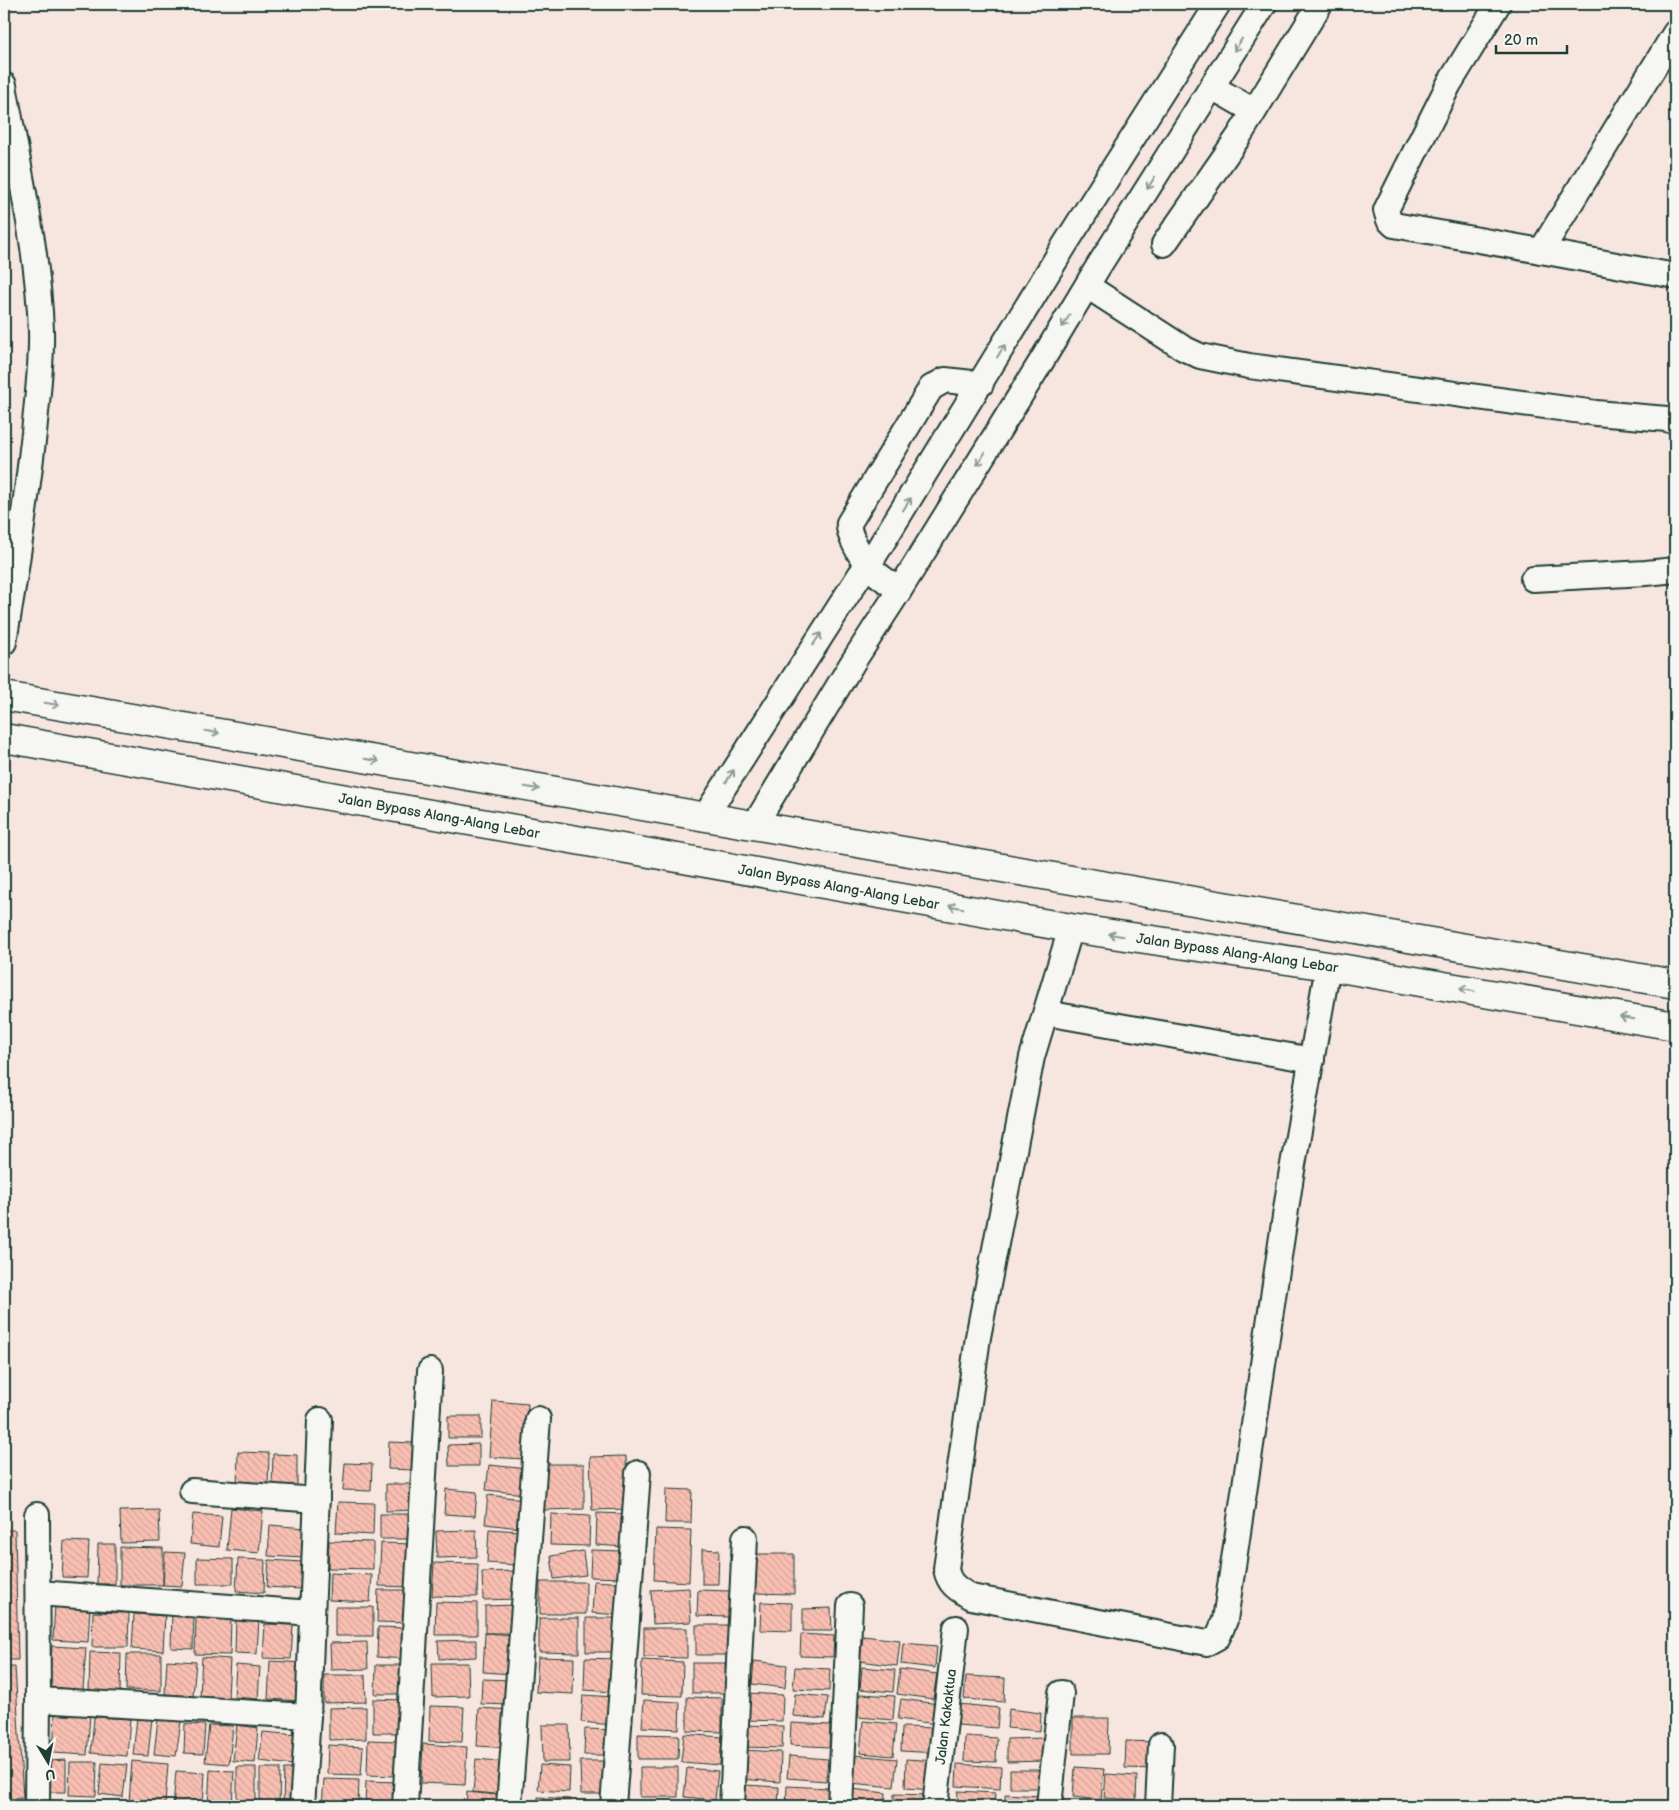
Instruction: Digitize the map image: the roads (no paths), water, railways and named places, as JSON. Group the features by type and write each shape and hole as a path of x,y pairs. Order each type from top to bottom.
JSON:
{"highway":[{"path":"4,696 1675,984"},
{"name":"Jalan Bypass Alang-Alang Lebar","path":"4,738 1071,928 1328,966 1675,1026"}],"street":[{"path":"704,818 815,642 868,566 1066,244 1218,4"},
{"path":"754,826 853,662 899,592 1087,286 1264,4"},
{"path":"1164,244 1239,136 1320,4"},
{"path":"1498,4 1449,84 1386,210 1386,216 1394,225 1675,276"},
{"path":"1540,251 1675,33"},
{"path":"4,85 32,234 41,332 37,402 30,463 4,642"},
{"path":"1212,87 1254,111"},
{"path":"1087,286 1183,348 1200,356 1259,367 1596,413 1667,419 1675,422"},
{"path":"899,592 868,566 850,536 849,522 931,388 945,380 981,384"},
{"path":"1533,579 1675,570"},
{"path":"1071,928 1032,1057 978,1337 946,1569 948,1578 954,1586 972,1597 1207,1643 1218,1637 1225,1620 1291,1176 1328,966"},
{"path":"1046,1013 1312,1060"},
{"path":"405,1806 430,1372"},
{"path":"509,1806 538,1419"},
{"path":"302,1806 308,1716 320,1420"},
{"path":"613,1806 638,1473"},
{"path":"192,1491 317,1500"},
{"path":"37,1515 37,1806"},
{"path":"732,1806 745,1538"},
{"path":"38,1593 312,1612"},
{"path":"840,1806 850,1606"},
{"name":"Jalan Kakaktua","path":"936,1806 956,1628"},
{"path":"1049,1806 1061,1693"},
{"path":"38,1700 308,1716"},
{"path":"1158,1806 1161,1745"}]}
